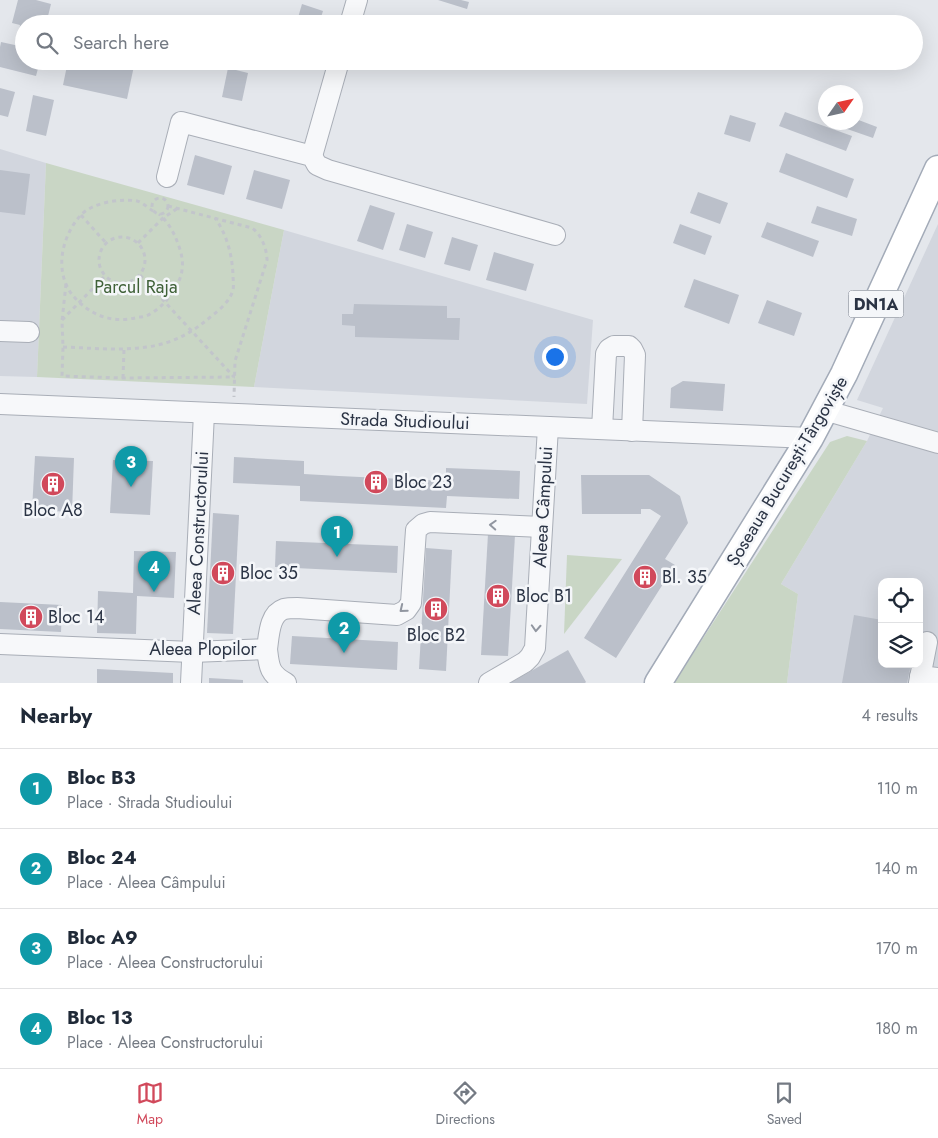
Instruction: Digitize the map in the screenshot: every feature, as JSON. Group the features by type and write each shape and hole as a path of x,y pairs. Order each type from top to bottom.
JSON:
{"main road":[{"name":"Șoseaua București-Târgoviște","path":"658,683 810,438 844,374 938,168"}],"street":[{"path":"353,15 357,0"},
{"path":"336,70 312,156 317,165 328,170 555,235"},
{"path":"167,177 182,122 312,156"},
{"path":"0,331 29,332"},
{"path":"602,429 606,354 614,346 629,346 634,355 632,431"},
{"name":"Strada Studioului","path":"0,404 810,438"},
{"path":"824,410 938,443"},
{"name":"Aleea Constructorului","path":"191,683 204,413"},
{"name":"Aleea Câmpului","path":"488,683 525,662 534,648 548,427"},
{"name":"Aleea Plopilor","path":"0,644 192,652 267,649 271,624 283,609 296,608 397,615 406,610 411,603 416,530 423,524 430,522 542,527"},
{"path":"926,679 927,642"},
{"path":"267,649 270,668 273,674 277,679 286,683"}],"path":[{"path":"114,200 138,201 153,211 163,218 171,229 180,248 182,270 176,288 165,302 148,315 130,320 110,320 94,313 79,303 66,284 62,272 61,257 67,236 80,215 94,206 114,200"},
{"path":"153,211 152,206 156,200 166,201 168,206"},
{"path":"168,206 254,229 259,234 267,256 261,282 235,361 235,377"},
{"path":"159,214 164,213 168,206"},
{"path":"138,243 163,218 178,208"},
{"path":"80,215 106,243"},
{"path":"63,347 124,349 147,347 174,340 200,327 223,306 229,299 232,290 232,269 228,245 224,233 214,217"},
{"path":"118,237 125,237 138,243 145,256 145,263 140,275 125,282 111,280 105,276 101,270 99,255 106,243 118,237"},
{"path":"140,275 235,377"},
{"path":"62,321 105,276"},
{"path":"66,284 62,321 62,376 124,378 235,377"},
{"path":"124,349 124,378"}],"shaded area":[{"path":"0,149 46,163 37,377 0,376"},
{"path":"938,224 938,683 787,683 798,594 781,584 867,441 883,408 857,400"},
{"path":"284,230 593,320 587,404 254,387"}],"green space":[{"name":"Parcul Raja","path":"46,163 284,230 254,387 37,377"},
{"path":"847,436 867,441 781,584 798,594 787,683 674,683 830,442"},
{"path":"567,555 622,559 564,634"}],"building":[{"path":"18,0 36,0 51,4 48,15 15,15 15,24 12,23"},
{"path":"438,0 461,0 469,2 467,9"},
{"path":"302,4 323,11 322,15 299,15"},
{"path":"1,42 15,45 15,70 38,70 36,76 0,67"},
{"path":"66,70 133,70 127,99 63,85"},
{"path":"228,70 248,73 242,101 222,97"},
{"path":"0,88 15,92 8,117 0,115"},
{"path":"33,95 54,100 46,136 26,131"},
{"path":"785,112 818,124 818,130 835,130 852,136 846,151 779,126"},
{"path":"730,115 756,123 750,142 724,134"},
{"path":"863,122 877,127 873,138 850,130 863,130"},
{"path":"786,153 854,179 847,198 779,172"},
{"path":"195,155 232,166 224,195 187,185"},
{"path":"0,170 30,174 25,215 0,212"},
{"path":"254,170 290,180 282,209 246,199"},
{"path":"698,192 728,203 720,224 690,213"},
{"path":"370,205 395,213 383,250 357,241"},
{"path":"817,206 857,219 852,236 811,223"},
{"path":"767,222 819,241 813,257 761,237"},
{"path":"407,224 433,232 425,258 399,250"},
{"path":"680,224 712,236 705,255 673,243"},
{"path":"452,237 478,245 470,271 444,264"},
{"path":"494,252 534,264 526,291 486,280"},
{"path":"694,279 739,295 729,324 684,307"},
{"path":"767,300 802,313 794,336 758,323"},
{"path":"354,304 447,306 447,318 460,318 459,340 355,337 355,326 342,325 342,314 353,314"},
{"path":"683,381 725,384 723,411 670,408 671,388"},
{"name":"Bloc A8","path":"35,456 74,458 72,512 32,510"},
{"name":"Bloc 23","path":"234,457 304,461 304,474 339,476 446,481 446,468 520,471 519,499 447,496 446,508 300,501 300,486 233,483"},
{"path":"113,460 153,461 150,515 110,513"},
{"name":"Bl. 35","path":"581,475 649,475 680,496 688,523 665,559 675,565 616,658 584,638 661,516 650,509 641,509 641,514 582,514"},
{"name":"Bloc 35","path":"213,513 239,515 233,634 207,633"},
{"name":"Bloc B1","path":"488,534 515,535 508,656 481,655"},
{"path":"276,541 398,546 397,573 275,567"},
{"name":"Bloc B2","path":"426,548 452,550 446,671 419,669"},
{"path":"134,551 176,552 174,598 137,596 136,634 97,633 98,591 133,593"},
{"name":"Bloc 14","path":"0,602 62,605 61,632 0,629"},
{"path":"854,615 878,619 878,668 910,668 907,683 842,683"},
{"path":"292,636 398,642 397,670 290,664"},
{"path":"568,650 585,683 510,683"},
{"path":"97,669 173,673 173,683 97,683"},
{"path":"209,678 243,680 243,683 209,683"}],"place":[{"name":"Bloc 23","path":"376,482"},
{"name":"Bloc A8","path":"53,484"},
{"name":"Bloc A9","path":"131,487"},
{"name":"Bloc B3","path":"337,557"},
{"name":"Bloc 35","path":"223,573"},
{"name":"Bl. 35","path":"645,577"},
{"name":"Bloc 13","path":"154,592"},
{"name":"Bloc B1","path":"498,596"},
{"name":"Bloc B2","path":"436,609"},
{"name":"Bloc 14","path":"31,617"},
{"name":"Bloc 24","path":"344,653"}]}
